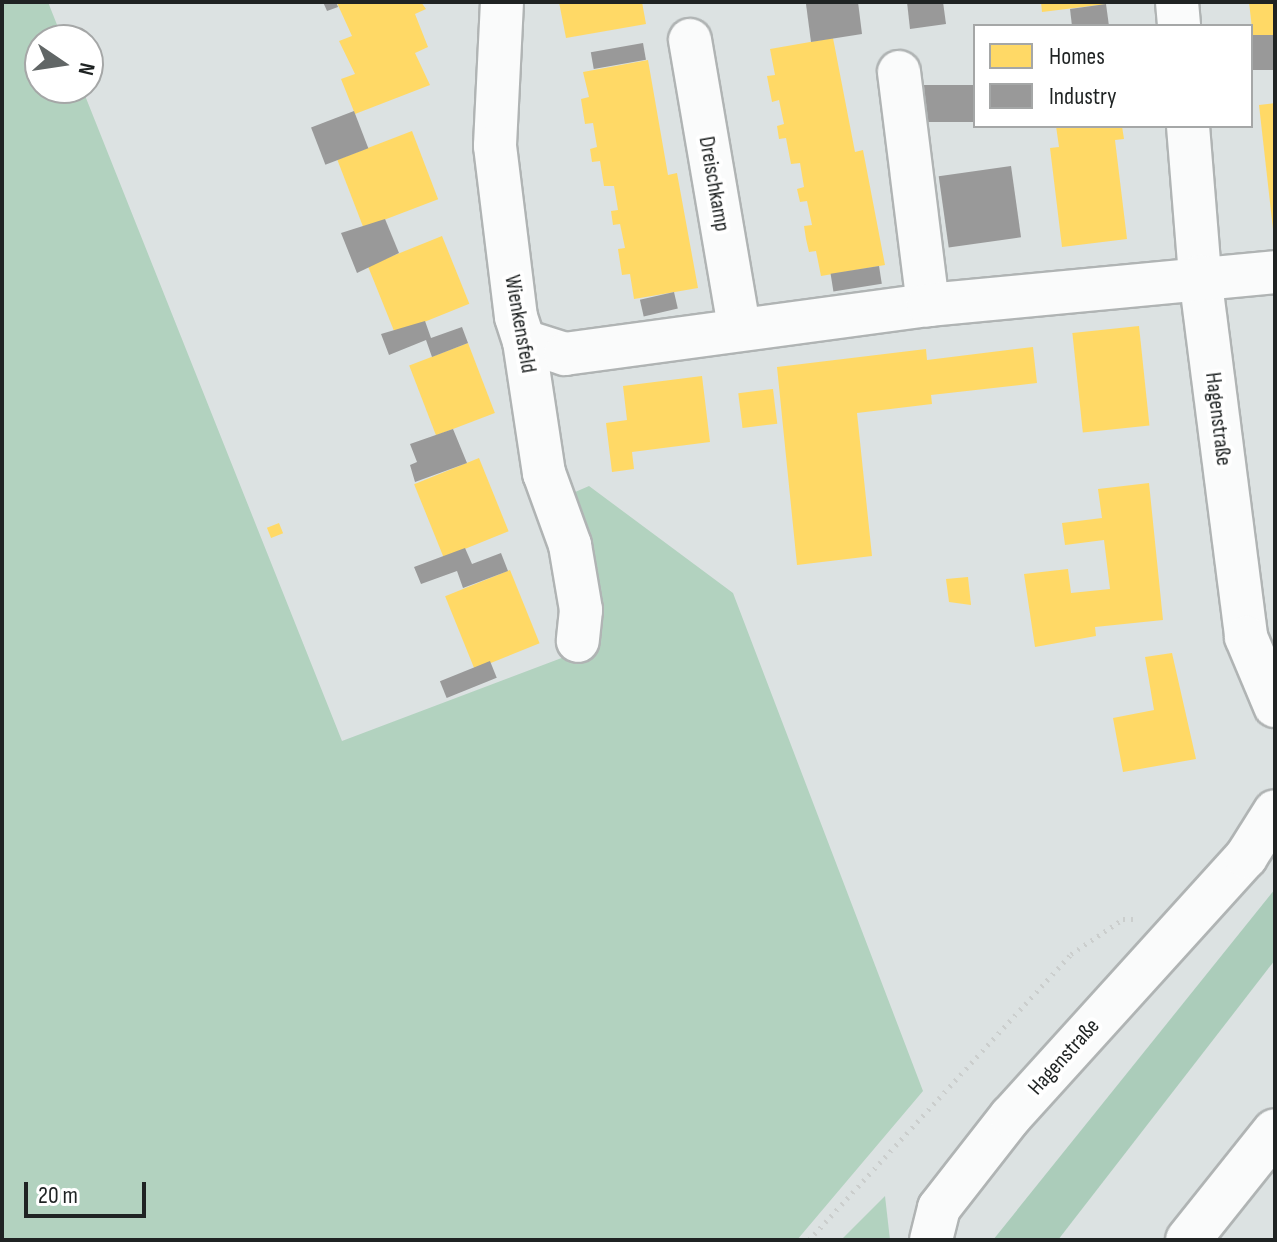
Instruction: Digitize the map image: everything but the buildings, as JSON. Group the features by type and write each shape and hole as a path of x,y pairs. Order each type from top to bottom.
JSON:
{"highway":[{"path":"1188,1240 1275,1131"}],"street":[{"name":"Wienkensfeld","path":"502,2 495,146 516,317 524,341 544,473 570,545 581,610 578,641"},
{"path":"1177,2 1179,24"},
{"name":"Dreischkamp","path":"690,40 739,328"},
{"path":"899,72 928,305"},
{"name":"Hagenstraße","path":"1188,128 1200,276 1246,637 1275,706"},
{"path":"524,341 565,354 739,328 928,305 1200,276 1275,272"},
{"name":"Hagenstraße","path":"931,1240 939,1208 1011,1116 1246,857 1275,811"}],"path":[{"path":"809,1240 1071,954"}],"green space":[{"path":"2,2 48,2 57,24 24,24 24,104 88,104 342,741 596,645 599,581 566,496 589,486 733,593 923,1091 797,1240 2,1240"},
{"path":"1275,889 1275,960 1058,1240 993,1240"},
{"path":"885,1196 890,1240 841,1240"}]}
